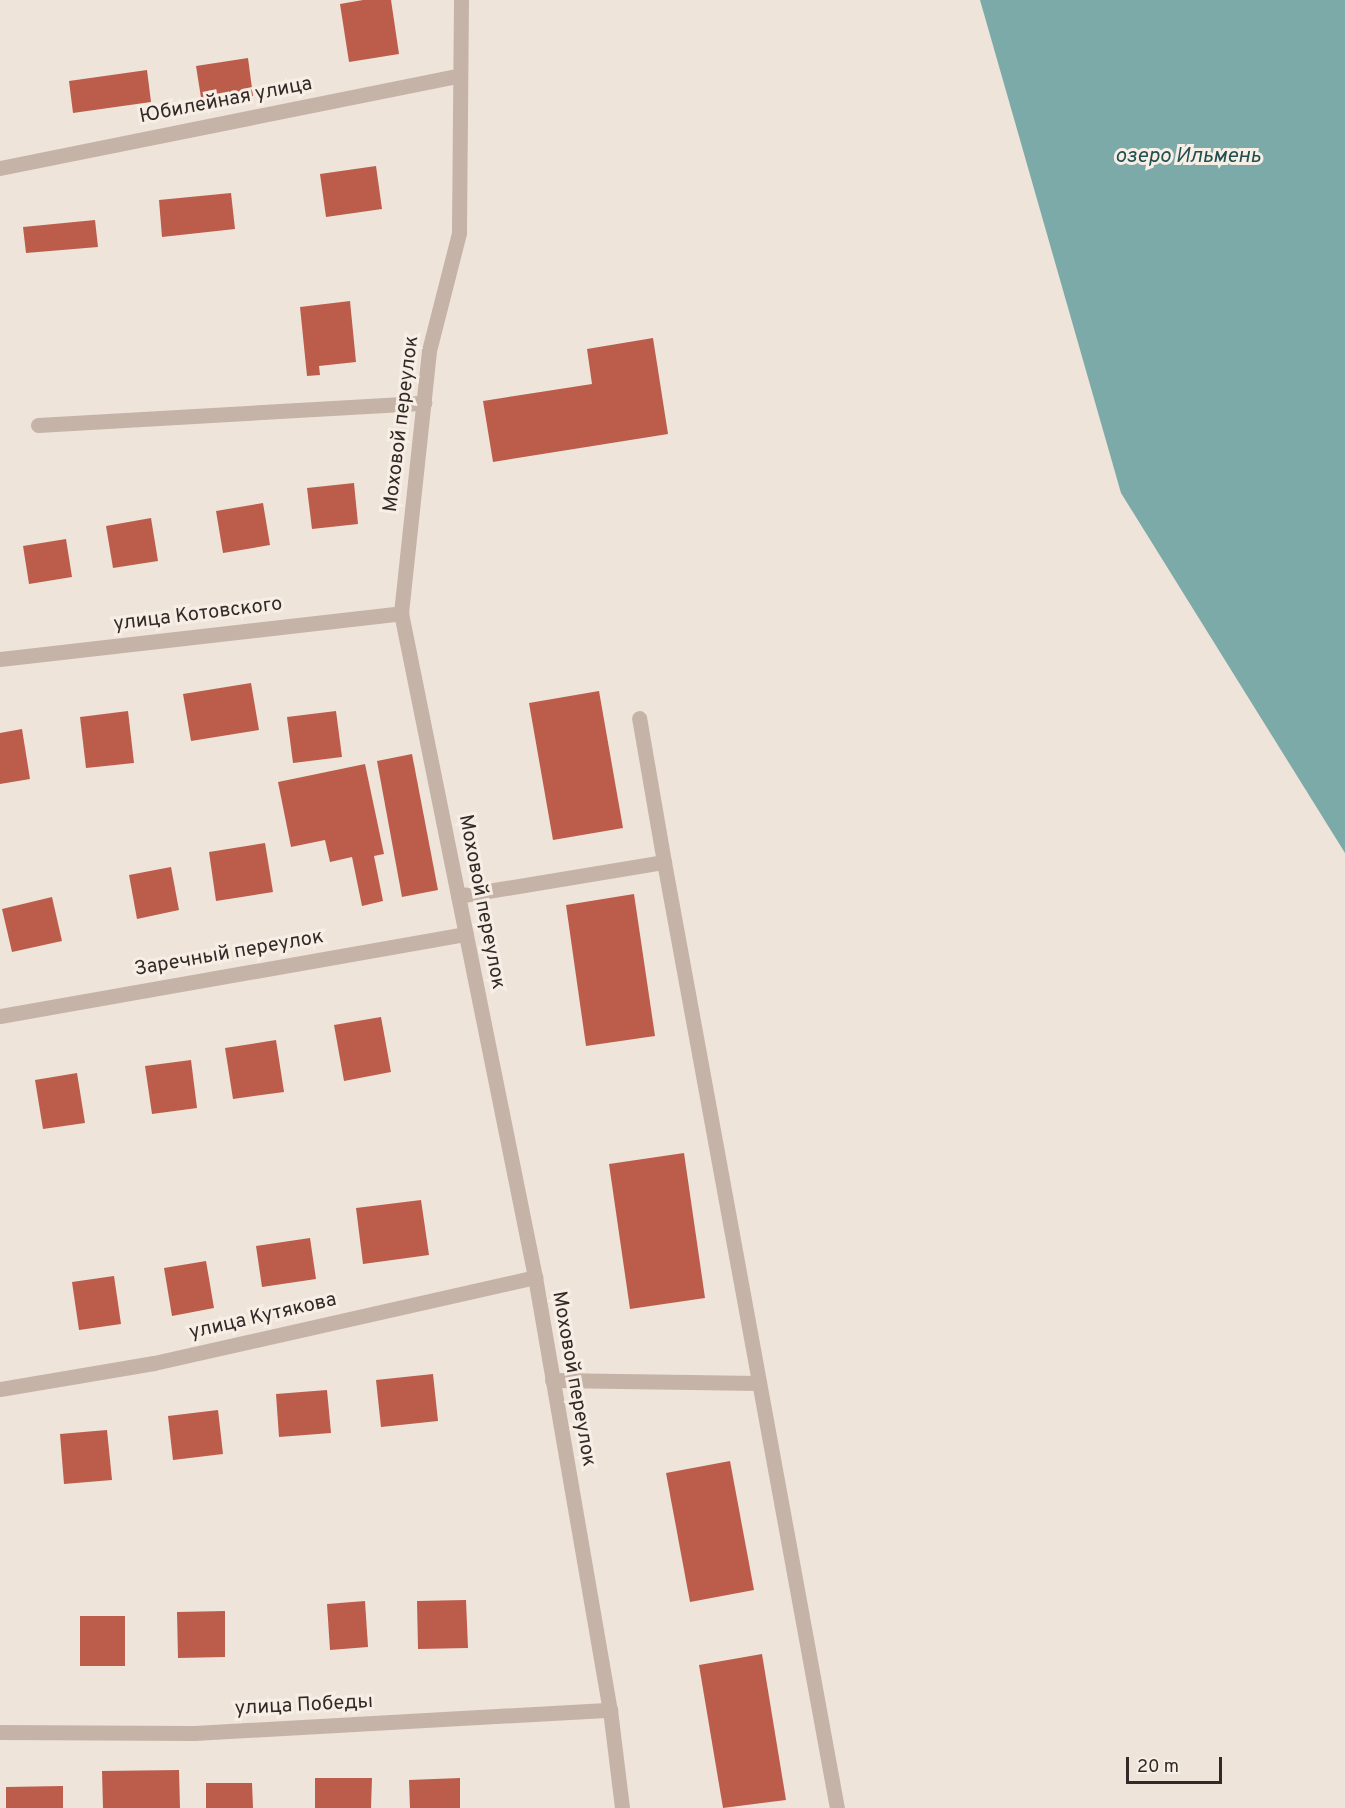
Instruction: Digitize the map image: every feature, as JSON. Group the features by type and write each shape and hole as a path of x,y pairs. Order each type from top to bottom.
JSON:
{"street":[{"name":"Моховой переулок","path":"461,0 459,233 429,351 401,613 535,1277 610,1710 622,1808"},
{"name":"Юбилейная улица","path":"0,168 460,75"},
{"path":"38,425 424,403"},
{"name":"улица Котовского","path":"0,659 401,613"},
{"path":"639,718 837,1808"},
{"path":"458,896 664,862"},
{"name":"Заречный переулок","path":"0,1016 466,934"},
{"name":"улица Кутякова","path":"0,1389 154,1363 535,1277"},
{"path":"552,1380 759,1383"},
{"name":"улица Победы","path":"0,1732 194,1733 610,1710"}],"water":[{"name":"озеро Ильмень","path":"980,0 1345,0 1345,853 1121,493"}],"building":[{"path":"363,0 391,0 399,54 349,62 340,4"},
{"path":"248,58 253,96 202,104 196,66"},
{"path":"147,70 151,102 73,113 69,81"},
{"path":"376,166 382,209 326,217 320,174"},
{"path":"231,193 235,229 162,237 159,200"},
{"path":"95,220 98,247 26,253 23,227"},
{"path":"350,301 356,362 319,366 320,375 307,376 300,307"},
{"path":"653,338 668,434 493,462 483,401 592,384 587,349"},
{"path":"354,483 358,524 312,529 307,488"},
{"path":"263,503 270,545 223,553 216,511"},
{"path":"151,518 158,561 113,568 106,526"},
{"path":"66,539 72,577 29,584 23,546"},
{"path":"251,683 259,730 191,741 183,694"},
{"path":"599,691 623,828 553,840 529,703"},
{"path":"128,711 134,763 86,768 80,717"},
{"path":"336,711 342,757 293,763 287,717"},
{"path":"22,729 30,779 0,784 0,733"},
{"path":"412,754 438,890 402,897 377,761"},
{"path":"365,764 384,854 374,856 383,901 362,906 352,857 330,862 325,840 291,847 278,782"},
{"path":"265,843 273,892 216,901 209,852"},
{"path":"171,867 179,910 137,919 129,875"},
{"path":"634,894 655,1036 586,1046 566,905"},
{"path":"52,897 62,941 12,952 2,909"},
{"path":"381,1017 391,1072 344,1081 334,1025"},
{"path":"276,1040 284,1092 233,1099 225,1048"},
{"path":"191,1060 197,1108 152,1114 145,1066"},
{"path":"77,1073 85,1123 43,1129 35,1080"},
{"path":"684,1153 705,1298 630,1309 609,1164"},
{"path":"421,1200 429,1255 363,1264 356,1208"},
{"path":"310,1238 316,1279 262,1287 256,1246"},
{"path":"206,1261 214,1308 172,1316 164,1268"},
{"path":"114,1276 121,1324 79,1330 72,1282"},
{"path":"433,1374 438,1421 381,1427 376,1380"},
{"path":"327,1390 331,1433 279,1437 276,1394"},
{"path":"218,1410 223,1454 173,1460 168,1416"},
{"path":"107,1430 112,1480 64,1484 60,1434"},
{"path":"730,1461 754,1590 690,1602 666,1473"},
{"path":"466,1600 468,1648 418,1649 417,1601"},
{"path":"365,1601 368,1647 330,1650 327,1604"},
{"path":"225,1611 225,1657 178,1658 177,1612"},
{"path":"80,1616 125,1616 125,1666 80,1666"},
{"path":"762,1654 786,1800 723,1808 699,1665"},
{"path":"179,1770 180,1808 103,1808 102,1771"},
{"path":"315,1778 372,1778 371,1808 315,1808"},
{"path":"460,1778 460,1808 410,1808 409,1780"},
{"path":"206,1783 252,1783 253,1808 206,1808"},
{"path":"63,1786 63,1808 6,1808 6,1787"}]}
